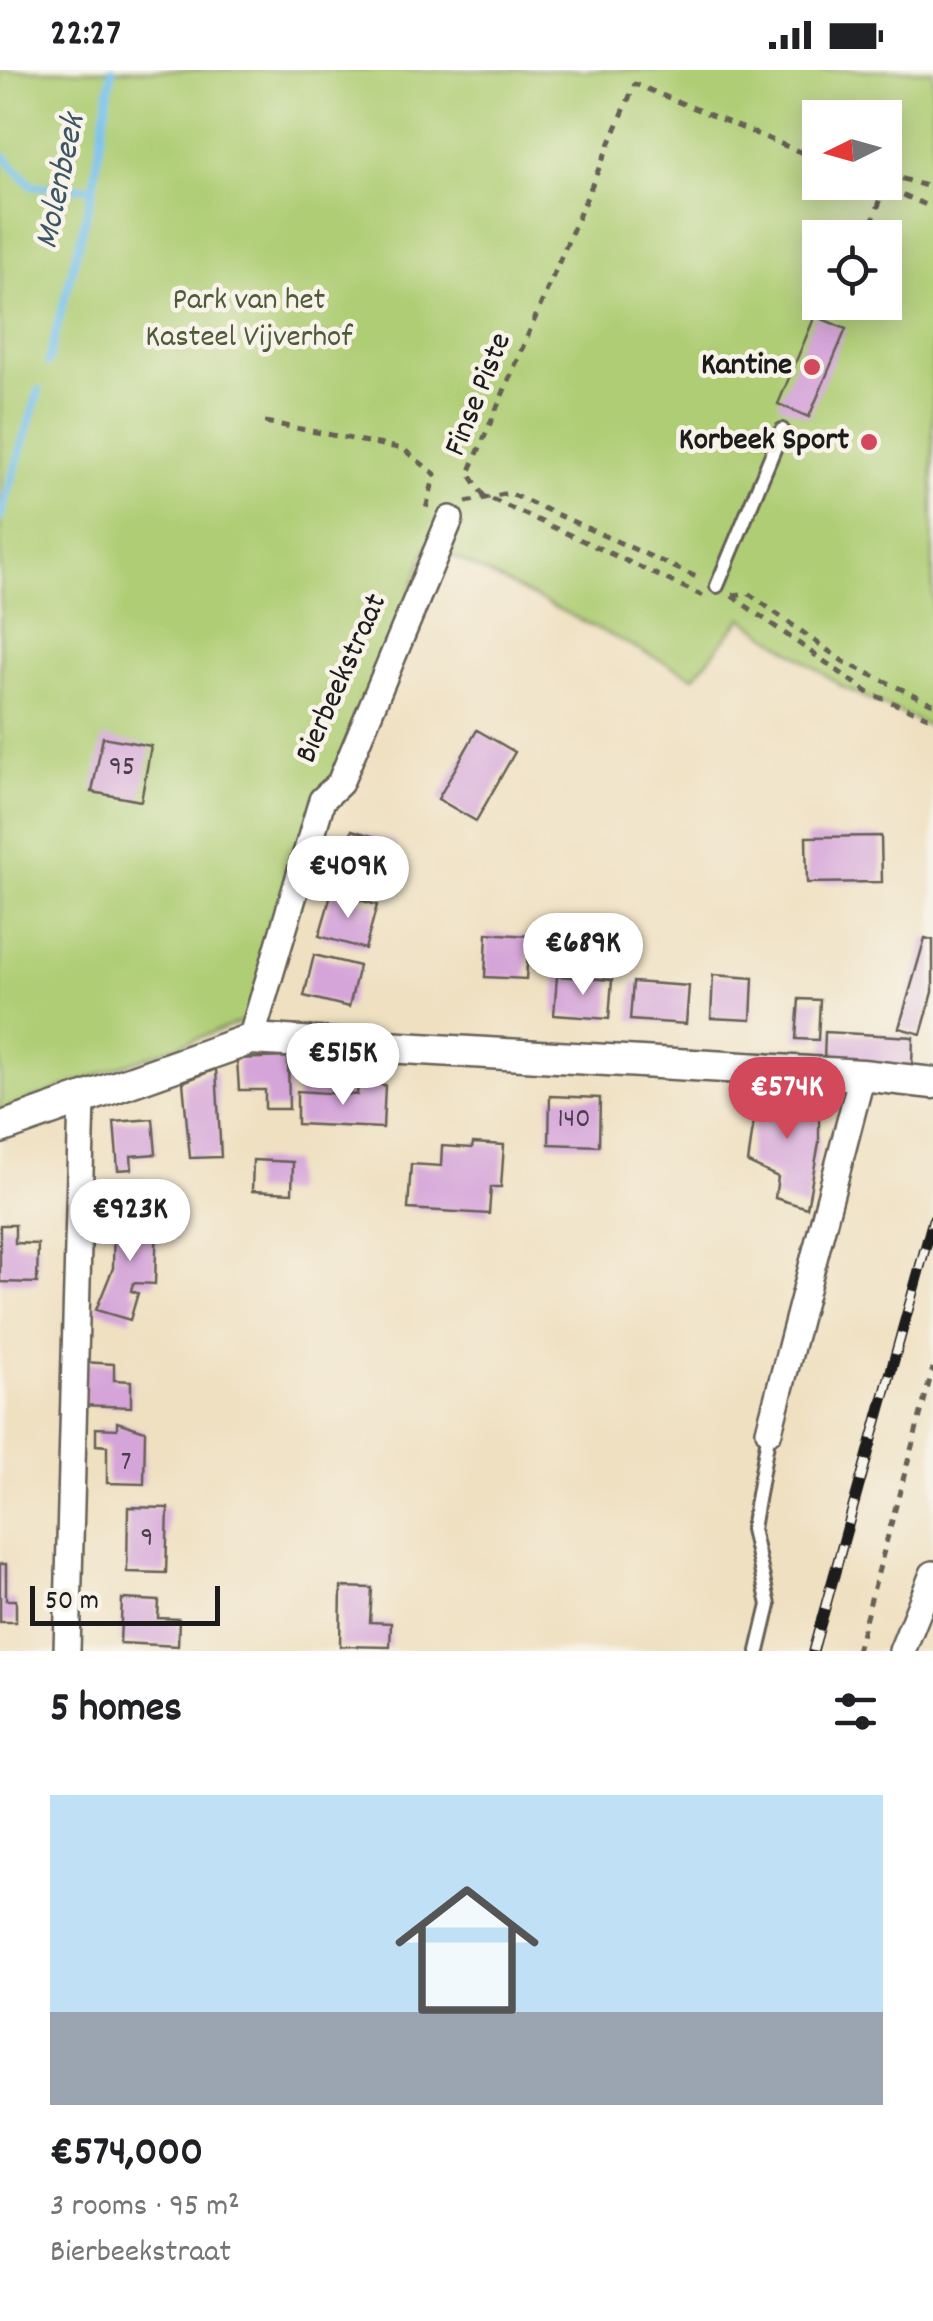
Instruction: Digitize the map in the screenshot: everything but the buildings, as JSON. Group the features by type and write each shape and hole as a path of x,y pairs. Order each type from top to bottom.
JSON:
{"street":[{"name":"Bierbeekstraat","path":"251,1038 322,800 340,782 450,519"},
{"path":"0,1128 251,1038 862,1075 933,1083"},
{"path":"769,1431 862,1075"},
{"path":"68,1651 82,1099"},
{"path":"902,1651 933,1574"}],"lane":[{"path":"715,594 782,430"},
{"path":"758,1651 770,1605 752,1529 769,1431"}],"path":[{"name":"Finse Piste","path":"715,594 483,495 469,473 636,84 802,153"},
{"path":"902,179 933,188"},
{"path":"902,194 933,208"},
{"path":"266,422 403,449 436,474 422,522"},
{"path":"450,519 467,501 509,493 715,594 748,593 844,662 933,704"},
{"path":"715,594 730,596 869,693 933,719"},
{"path":"857,1651 933,1368"}],"green space":[{"name":"Park van het Kasteel Vijverhof","path":"0,70 933,70 933,728 844,688 742,618 694,677 428,544 250,1019 0,1111"}],"waterway":[{"name":"Molenbeek","path":"48,363 93,188 112,70"},
{"path":"0,152 32,186 93,188"},
{"name":"Molenbeek","path":"0,518 39,390"}],"railway":[{"path":"813,1651 933,1220"}],"place":[{"name":"Kantine","path":"812,367"},
{"name":"Korbeek Sport","path":"869,442"}]}
